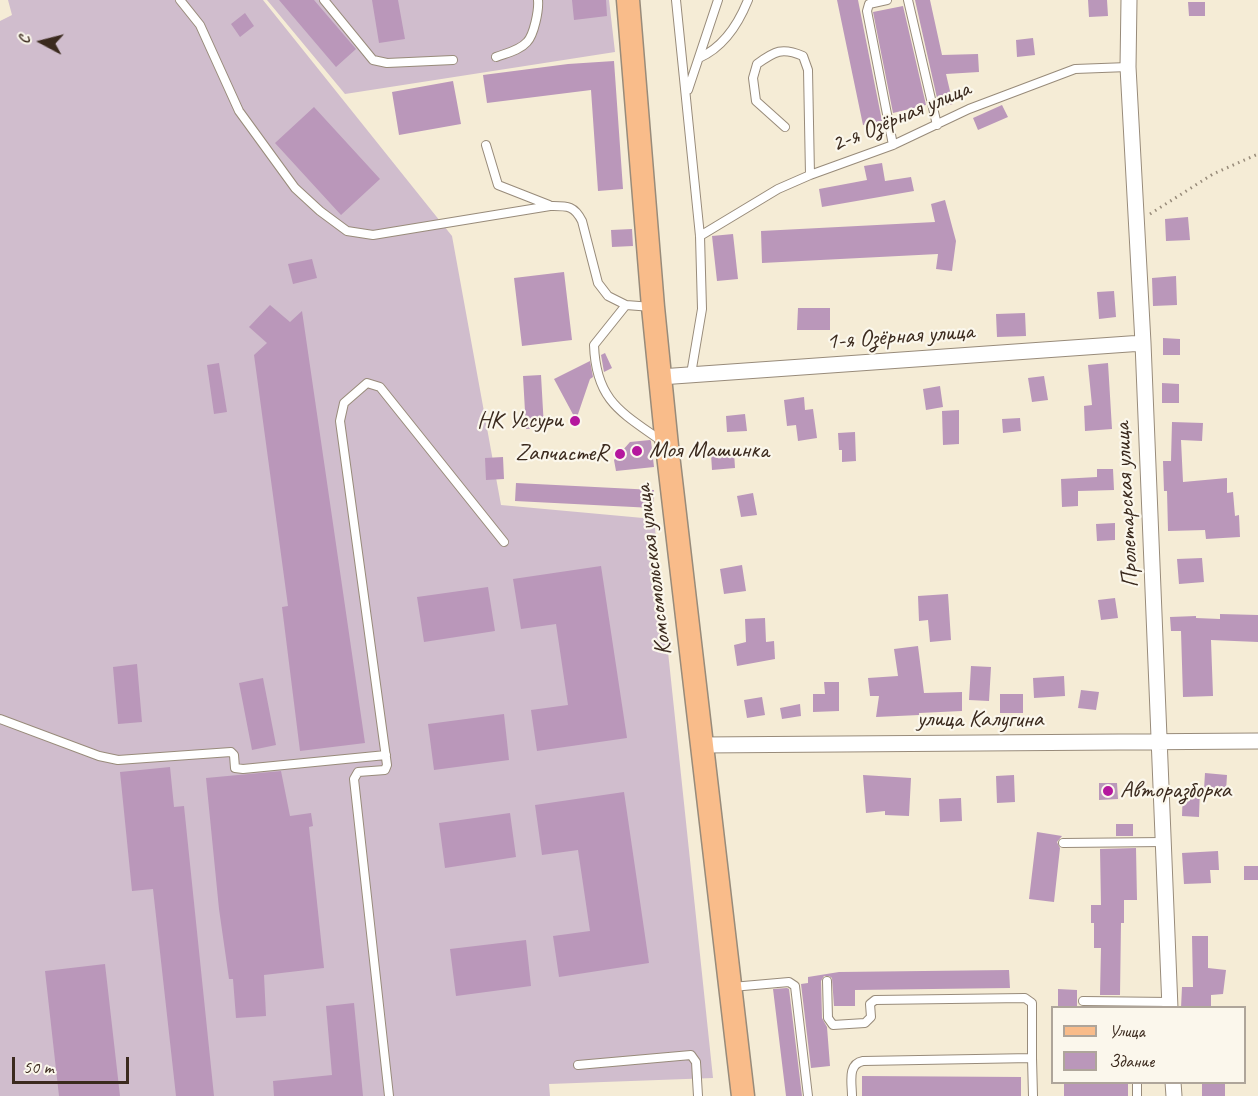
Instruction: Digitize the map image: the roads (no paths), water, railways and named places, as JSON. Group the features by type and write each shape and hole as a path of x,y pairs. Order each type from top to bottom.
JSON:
{"main road":[{"name":"Комсомольская улица","path":"628,1 667,446 743,1096"}],"street":[{"name":"Пролетарская улица","path":"1129,0 1128,66 1143,343 1170,1005"},
{"name":"1-я Озёрная улица","path":"660,376 1143,343"},
{"name":"улица Калугина","path":"702,745 1258,741"}],"lane":[{"path":"180,0 200,25 239,111 295,188 347,231 373,235 550,206 567,206 577,212 582,221 598,283 608,296 626,305 654,307"},
{"path":"324,0 373,60 387,63 453,60"},
{"path":"496,57 516,50 528,42 537,17 538,0"},
{"path":"676,0 700,236 702,309 691,374"},
{"path":"687,94 718,0"},
{"path":"699,58 722,45 743,14 748,0"},
{"path":"887,0 869,4 867,11 893,145"},
{"path":"908,0 937,125"},
{"path":"785,127 756,101 753,78 757,64 772,53 789,50 803,56 808,70 810,175"},
{"name":"2-я Озёрная улица","path":"700,236 778,189 893,145 969,109 1075,69 1128,66"},
{"path":"486,145 498,185 550,206"},
{"path":"626,305 594,345 594,364 599,380 614,407 667,446"},
{"path":"389,1096 354,779 358,772 385,770 387,765 340,421 344,402 367,384 380,387 504,543"},
{"path":"0,719 99,756 118,760 231,752 234,755 235,768 243,769 386,755"},
{"path":"1063,843 1163,842"},
{"path":"827,981 828,1018 833,1025 865,1023 871,1017 870,1004 875,1000 1025,998 1032,1003 1033,1096"},
{"path":"731,987 789,982 795,986 808,1096"},
{"path":"1083,1001 1170,1005"},
{"path":"578,1065 691,1055 696,1062 698,1096"},
{"path":"852,1096 852,1068 857,1062 863,1060 1032,1058"}],"place":[{"name":"НК Уссури","path":"575,421"},
{"name":"Моя Машинка","path":"637,451"},
{"name":"ZапчастеR","path":"620,454"},
{"name":"Авторазборка","path":"1108,791"}]}
